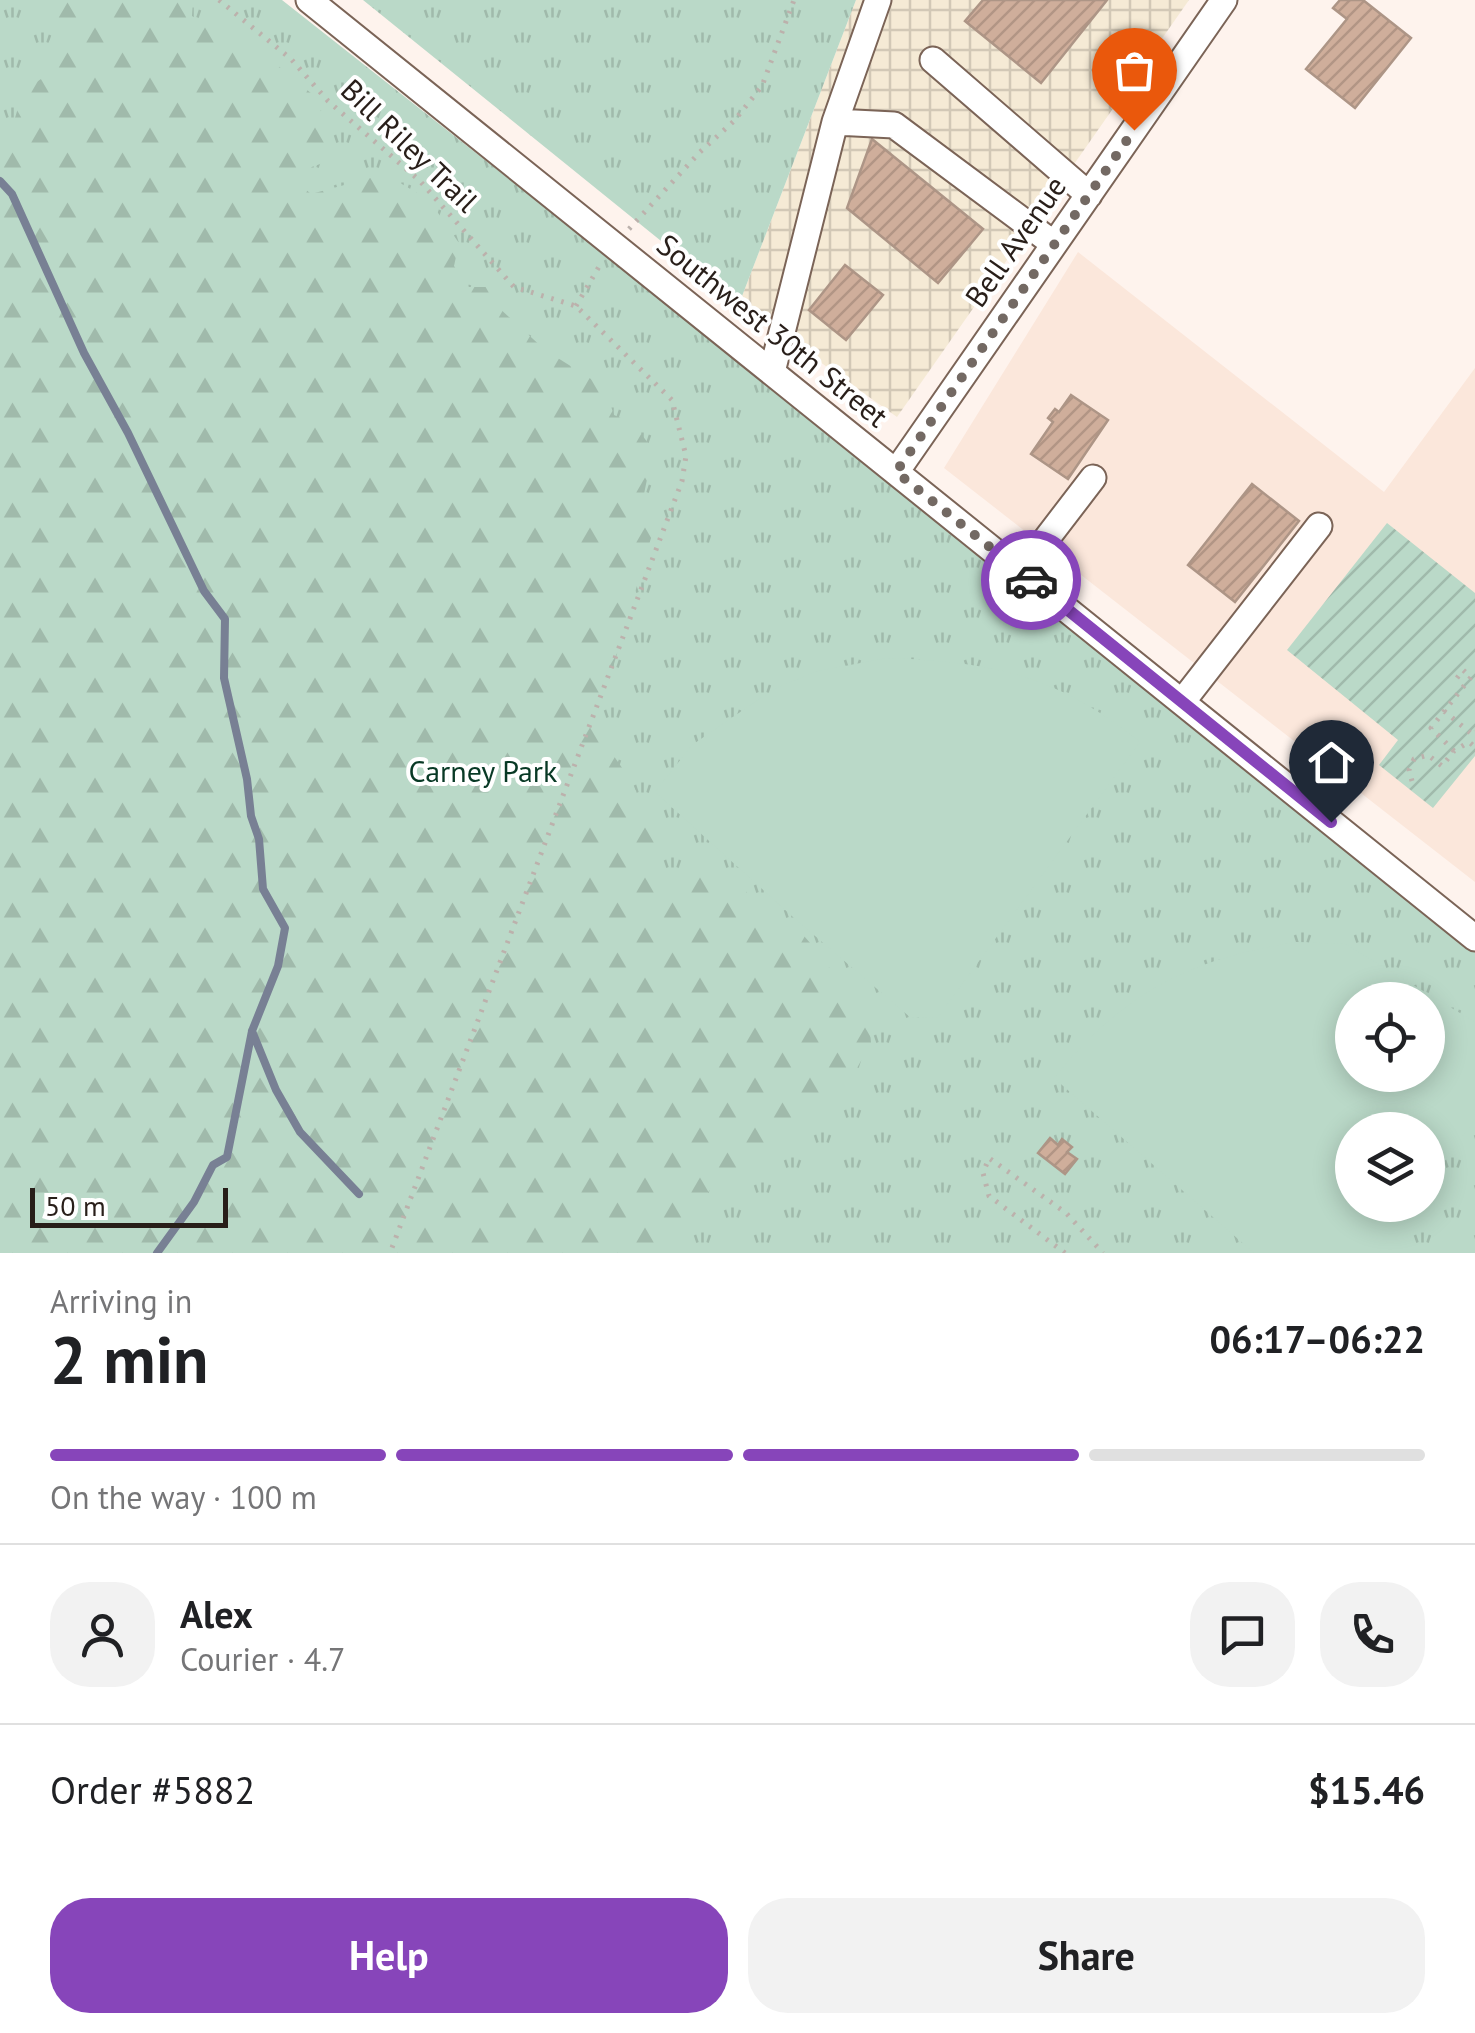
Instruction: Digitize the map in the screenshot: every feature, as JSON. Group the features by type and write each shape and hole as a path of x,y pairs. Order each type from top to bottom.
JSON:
{"street":[{"name":"Southwest 30th Street","path":"309,0 1475,938"},
{"path":"772,372 835,122 878,0"},
{"name":"Bell Avenue","path":"896,472 1224,0"},
{"path":"933,60 1088,194"},
{"path":"835,122 894,125 1054,244"},
{"path":"1021,572 1093,478"},
{"path":"1182,702 1319,526"}],"path":[{"name":"Bill Riley Trail","path":"218,0 291,59 328,102 419,180 514,287 576,306"},
{"path":"390,1253 682,481 686,456 672,400 576,306 613,246 734,121 762,86 794,0"},
{"path":"1456,678 1469,663"},
{"path":"1454,751 1430,728 1472,678 1462,670"},
{"path":"1412,781 1409,770 1414,759 1428,755 1442,766 1454,751 1472,744 1474,733 1444,711"},
{"path":"1064,1253 988,1196 983,1173 989,1158 1066,1212 1103,1253"}],"shaded area":[{"path":"856,0 1189,0 897,417 739,304"},
{"path":"1078,252 1384,492 1475,368 1475,882 944,468"}],"green space":[{"name":"Carney Park","path":"0,0 282,0 1475,940 1475,1253 0,1253"},
{"path":"54,0 193,0 192,16 212,29 235,30 318,99 326,133 323,163 289,175 311,194 385,174 429,200 459,243 454,266 469,287 489,287 497,306 545,350 604,387 614,415 634,424 653,450 644,494 656,521 599,715 597,734 640,798 654,832 661,870 742,882 761,923 786,941 804,936 825,960 839,985 869,1017 871,1043 852,1077 811,1119 754,1168 713,1186 677,1231 669,1253 0,1253 0,121 15,118 23,91 44,77 45,64 39,55 57,31 45,17"},
{"path":"363,0 856,0 739,304"},
{"path":"1387,523 1475,593 1475,756 1433,808 1379,765 1398,740 1287,650"},
{"path":"887,658 959,663 1021,676 1080,701 1140,742 938,1017 911,1018 655,792 692,745 774,689 818,671"},
{"path":"1296,942 1345,944 1408,982 1335,982 1335,1092 1445,1092 1445,1004 1475,1022 1475,1119 1445,1160 1445,1112 1335,1112 1335,1222 1401,1222 1378,1253 1254,1253 1054,1078 1080,1048 1133,1002 1191,970 1223,958"}],"building":[{"path":"983,0 1107,0 1041,83 965,21"},
{"path":"1340,0 1363,0 1411,38 1355,108 1306,69 1347,19 1333,8"},
{"path":"872,139 983,229 938,283 847,208"},
{"path":"845,265 883,295 846,340 809,310"},
{"path":"1071,395 1108,420 1068,479 1031,454 1053,422 1048,418 1055,409 1059,412"},
{"path":"1252,484 1299,521 1235,602 1188,565"},
{"path":"1050,1138 1058,1145 1062,1139 1072,1147 1067,1152 1077,1159 1065,1174 1038,1153"}],"waterway":[{"path":"0,181 12,194 84,353 128,433 204,591 225,619 224,678 259,839 263,889 285,928 278,966 252,1031 227,1157 213,1165 194,1202 157,1253"},
{"path":"252,1031 276,1090 300,1132 359,1194"}],"way so far":[{"path":"1031,580 896,472 1134,130"}],"route":[{"path":"1031,580 1331,822"}]}
